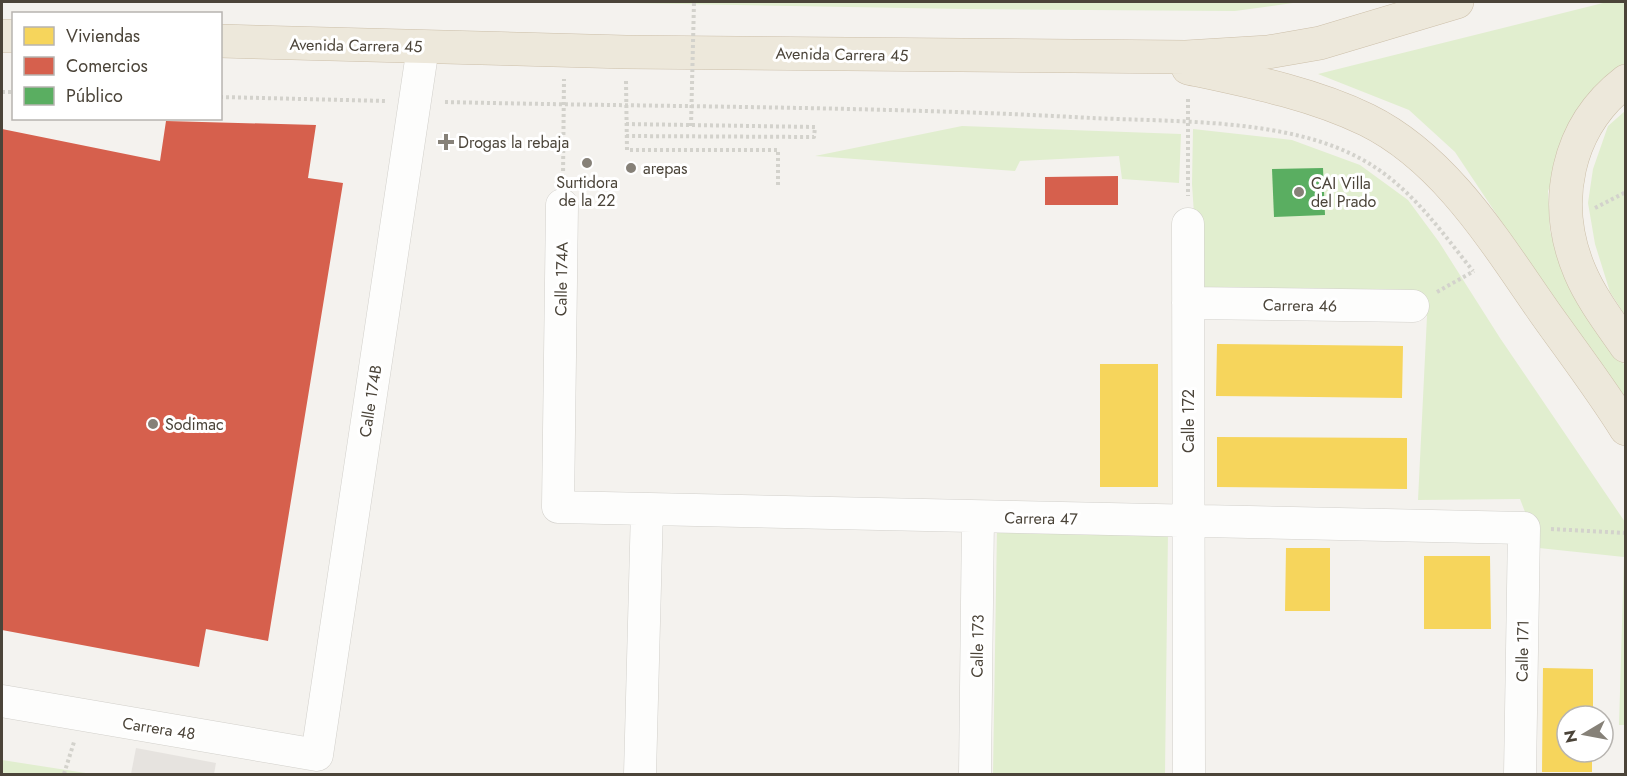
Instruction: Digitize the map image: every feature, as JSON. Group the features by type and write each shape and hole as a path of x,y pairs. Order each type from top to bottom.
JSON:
{"highway":[{"name":"Avenida Carrera 45","path":"222,41 564,51 1143,58 1268,52 1320,43 1457,2"},
{"path":"1143,58 1276,87 1319,100 1369,121 1409,147 1442,176 1504,255 1626,429"},
{"path":"1626,81 1596,111 1579,140 1565,181 1567,223 1580,272 1626,346"}],"street":[{"name":"Calle 174B","path":"317,755 423,47"},
{"name":"Calle 174A","path":"558,507 562,205"},
{"name":"Calle 172","path":"1188,224 1189,774"},
{"name":"Carrera 46","path":"1188,303 1413,306"},
{"name":"Carrera 47","path":"558,507 1524,528"},
{"path":"640,774 647,509"},
{"name":"Calle 173","path":"975,774 978,517"},
{"name":"Calle 171","path":"1520,774 1524,528"},
{"name":"Carrera 48","path":"2,701 317,755"}],"path":[{"path":"691,126 694,2"},
{"path":"562,205 564,51"},
{"path":"626,52 627,150 778,150 778,187"},
{"path":"1188,68 1188,224"},
{"path":"222,97 1005,113 1188,123 1291,133 1363,159 1409,192 1473,271 1413,306"},
{"path":"626,124 815,127 814,136 626,136"},
{"path":"1524,528 1626,533"}],"green space":[{"path":"572,2 1300,2 1235,11"},
{"path":"1607,2 1625,2 1625,63 1577,120 1548,191 1550,231 1560,263 1625,366 1625,407 1455,152 1409,110 1318,74"},
{"path":"1625,111 1625,315 1610,292 1595,244 1588,203 1593,169 1608,126"},
{"path":"962,126 1181,134 1179,183 1122,179 1119,156 1020,161 1015,171 815,156"},
{"path":"1193,129 1292,140 1360,165 1408,200 1439,242 1500,338 1625,522 1625,725 1619,725 1624,557 1539,548 1520,499 1418,500 1427,316 1405,295 1199,289 1192,184"},
{"path":"997,528 1168,531 1165,774 993,774"},
{"path":"2,760 92,774 2,774"}],"shaded area":[{"path":"136,748 216,763 214,774 131,774"}],"building: Viviendas":[{"path":"1217,344 1403,346 1402,398 1216,396"},
{"path":"1100,364 1158,364 1158,487 1100,487"},
{"path":"1217,437 1407,438 1407,489 1217,487"},
{"path":"1286,548 1330,548 1330,611 1285,611"},
{"path":"1424,556 1490,556 1491,629 1424,629"},
{"path":"1543,668 1593,669 1593,704 1555,704 1555,764 1592,764 1592,772 1542,772"}],"building: Comercios":[{"name":"Sodimac","path":"166,121 316,125 308,178 343,183 268,641 206,629 199,667 2,630 2,129 160,161"},
{"path":"1118,176 1118,205 1045,205 1045,177"}],"building: Público":[{"name":"CAI Villa del Prado","path":"1323,168 1325,215 1274,217 1272,169"}],"place":[{"name":"Drogas la rebaja","path":"446,142"},
{"name":"Surtidora de la 22","path":"587,163"},
{"name":"arepas","path":"631,168"},
{"name":"CAI Villa del Prado","path":"1299,192"},
{"name":"Sodimac","path":"153,424"}]}
